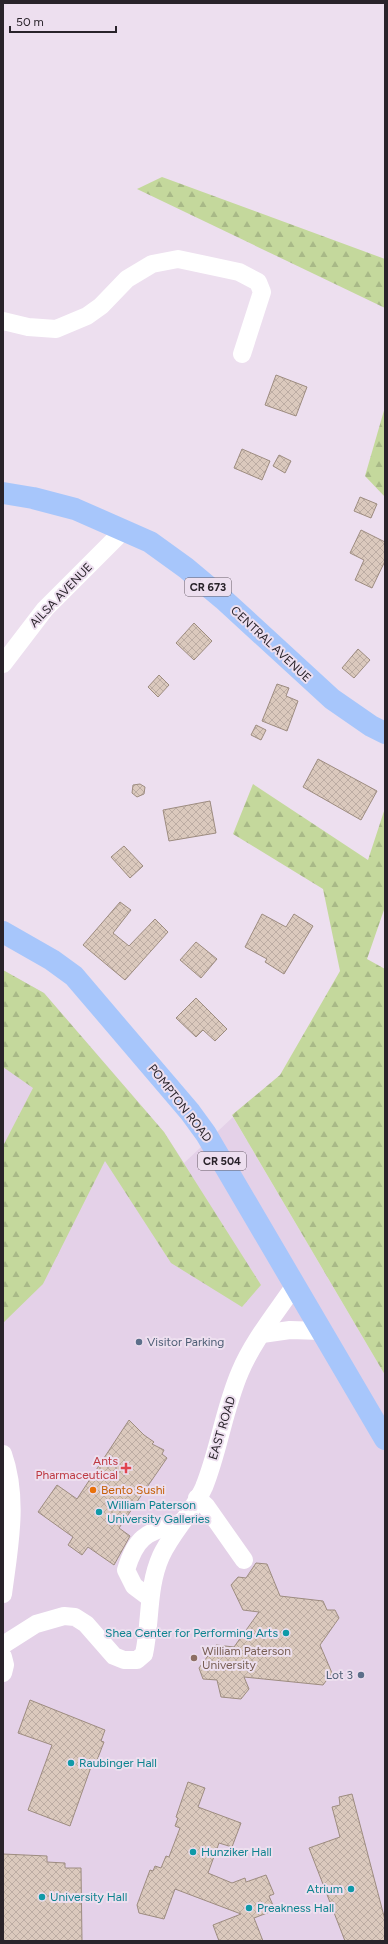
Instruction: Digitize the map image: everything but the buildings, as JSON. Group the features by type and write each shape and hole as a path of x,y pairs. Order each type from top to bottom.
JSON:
{"main road":[{"name":"CENTRAL AVENUE","path":"3,493 34,498 75,509 150,542 186,568 332,699 371,726 385,733"},
{"name":"POMPTON ROAD","path":"3,932 52,960 74,976 190,1112 206,1134 385,1439"}],"street":[{"path":"3,321 28,327 56,329 86,316 101,306 127,279 152,264 178,259 238,272 258,282 262,292 242,354"},
{"name":"AILSA AVENUE","path":"3,664 45,609 124,530"},
{"name":"EAST ROAD","path":"3,1673 5,1665 3,1646 36,1624 64,1616 75,1617 86,1624 114,1656 124,1660 137,1660 144,1654 152,1586 160,1558 170,1538 198,1498 208,1475 230,1400 240,1372 252,1348 295,1285"},
{"path":"262,1334 290,1330 322,1331"},
{"path":"3,1454 7,1466 12,1494 11,1530 3,1594"},
{"path":"198,1498 206,1506 244,1560"},
{"path":"150,1598 134,1586 126,1570 132,1550 148,1533 182,1522"}],"shaded area":[{"name":"William Paterson University","path":"3,970 44,993 164,1132 184,1163 233,1117 385,1375 385,1941 3,1941"}],"green space":[{"path":"162,177 385,259 385,308 137,189"},
{"path":"385,407 385,497 365,476"},
{"path":"253,784 368,860 385,808 385,907 367,959 385,969 385,1375 232,1115 280,1075 340,971 323,889 233,834"},
{"path":"3,970 44,993 164,1132 261,1285 242,1307 171,1263 105,1161 43,1284 3,1323 3,1146 33,1088 3,1067"}],"place":[{"name":"Visitor Parking","path":"139,1342"},
{"name":"Ants Pharmaceutical","path":"126,1468"},
{"name":"Bento Sushi","path":"93,1490"},
{"name":"William Paterson University Galleries","path":"99,1512"},
{"name":"Shea Center for Performing Arts","path":"286,1633"},
{"name":"William Paterson University","path":"194,1658"},
{"name":"Lot 3","path":"361,1675"},
{"name":"Raubinger Hall","path":"71,1763"},
{"name":"Hunziker Hall","path":"193,1852"},
{"name":"Atrium","path":"351,1889"},
{"name":"University Hall","path":"42,1897"},
{"name":"Preakness Hall","path":"249,1908"}]}
